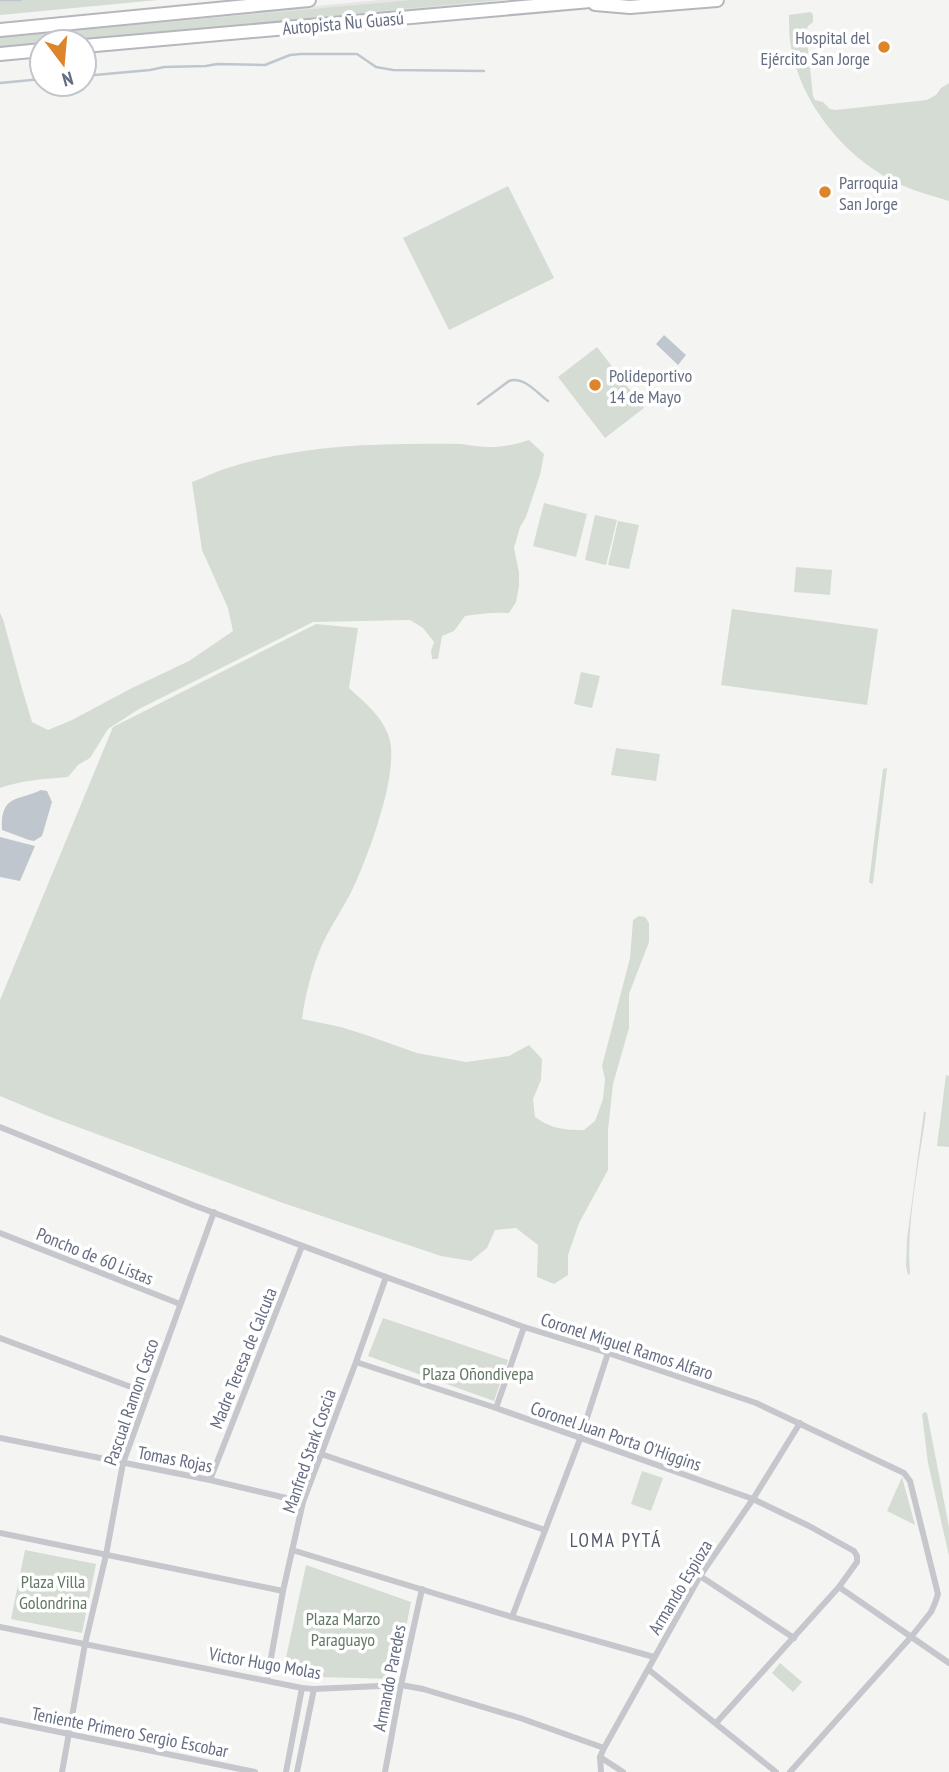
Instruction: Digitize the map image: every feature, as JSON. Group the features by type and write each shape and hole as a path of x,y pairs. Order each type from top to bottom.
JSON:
{"highway":[{"name":"Autopista Ñu Guasú","path":"0,30 309,0"},
{"name":"Autopista Ñu Guasú","path":"98,45 603,0"},
{"path":"574,3 630,7 717,0"},
{"path":"0,54 28,51"}],"street":[{"name":"Coronel Miguel Ramos Alfaro","path":"0,1128 193,1205 386,1277 524,1327 756,1403 908,1476 938,1594 931,1612 790,1772"},
{"name":"Pascual Ramon Casco","path":"62,1772 85,1644 106,1555 123,1463 214,1212"},
{"name":"Poncho de 60 Listas","path":"0,1233 180,1304"},
{"name":"Madre Teresa de Calcuta","path":"210,1480 302,1246"},
{"name":"Manfred Stark Coscia","path":"267,1680 303,1502 386,1277"},
{"path":"496,1408 524,1327"},
{"path":"0,1338 147,1393"},
{"path":"512,1618 580,1438 608,1353"},
{"name":"Coronel Juan Porta O'Higgins","path":"356,1362 496,1408 753,1499 855,1550 857,1556 854,1566 839,1587"},
{"name":"Armando Espioza","path":"601,1772 600,1758 604,1748 700,1576 753,1499 800,1423"},
{"name":"Tomas Rojas","path":"0,1438 210,1480 303,1502"},
{"path":"321,1454 545,1530"},
{"path":"0,1533 283,1591"},
{"path":"292,1550 512,1618 654,1657"},
{"path":"700,1576 793,1638"},
{"path":"717,1723 839,1587 949,1663"},
{"name":"Armando Paredes","path":"386,1772 422,1589"},
{"name":"Victor Hugo Molas","path":"0,1627 302,1688 401,1685 423,1689 508,1714 604,1748"},
{"path":"649,1670 776,1772"},
{"path":"286,1772 302,1688"},
{"path":"297,1772 314,1689"},
{"name":"Teniente Primero Sergio Escobar","path":"0,1720 255,1772"},
{"path":"600,1758 623,1772"}],"shaded area":[{"path":"379,0 510,0 98,39 98,28 84,28"},
{"path":"28,33 28,45 0,48 0,36"},
{"path":"664,335 686,355 678,365 656,344"},
{"path":"41,790 47,791 52,802 42,836 34,841 2,830 2,818 8,804"},
{"path":"0,837 35,846 20,881 0,877"}],"green space":[{"path":"0,0 158,0 0,15"},
{"path":"413,0 499,0 98,38 98,28"},
{"path":"811,12 813,22 806,31 813,96 830,109 927,100 949,83 949,201 906,187 875,170 841,142 827,125 804,88 790,43 789,15"},
{"path":"28,34 28,44 0,47 0,37"},
{"path":"508,186 554,278 449,330 403,238"},
{"name":"Polideportivo 14 de Mayo","path":"597,347 644,408 605,438 558,377"},
{"path":"529,440 544,454 540,475 514,548 519,586 516,602 509,613 465,616 454,631 442,636 438,659 432,659 434,642 423,628 410,620 313,622 139,709 108,729 90,758 78,765 68,777 0,788 0,613 32,722 48,730 189,661 233,631 228,608 202,550 192,482 255,460 313,450 402,444 496,447"},
{"path":"544,503 587,514 576,557 533,546"},
{"path":"595,515 617,520 606,565 585,560"},
{"path":"618,521 639,525 629,569 608,565"},
{"path":"796,567 832,570 830,595 794,592"},
{"path":"732,609 878,629 867,705 721,685"},
{"path":"316,624 358,628 349,688 382,723 389,737 391,752 387,790 375,833 354,886 319,952 302,1019 341,1027 417,1053 466,1062 509,1056 529,1045 542,1059 541,1080 533,1099 535,1117 558,1128 584,1130 595,1121 603,1099 605,1079 602,1066 630,958 633,920 639,916 645,917 649,923 649,942 629,994 629,1028 613,1084 608,1130 608,1170 579,1223 568,1255 568,1275 554,1284 537,1277 538,1245 516,1228 495,1230 487,1248 471,1261 441,1256 280,1202 0,1096 0,1000 113,727"},
{"path":"581,672 600,676 592,708 574,704"},
{"path":"616,748 660,754 656,781 611,775"},
{"path":"887,768 872,884 869,882 883,769"},
{"path":"946,1075 949,1076 949,1147 937,1146"},
{"path":"924,1111 926,1113 911,1214 908,1275 907,1239"},
{"name":"Plaza Oñondivepa","path":"383,1318 508,1360 494,1401 368,1356"},
{"path":"925,1412 949,1527 949,1556 928,1463 922,1414"},
{"path":"642,1471 663,1478 651,1511 631,1504"},
{"path":"902,1477 915,1525 887,1511"},
{"name":"Plaza Villa Golondrina","path":"25,1550 96,1564 82,1633 11,1619"},
{"name":"Plaza Marzo Paraguayo","path":"306,1565 411,1602 396,1679 318,1677 284,1667"},
{"path":"780,1663 802,1682 793,1692 772,1673"}],"waterway":[{"path":"0,0 21,0"},
{"path":"98,75 164,67 265,65 290,55 301,54 357,54 376,67 393,70 484,71"},
{"path":"0,83 28,80"},
{"path":"478,404 514,380 530,386 548,401"}],"place":[{"name":"Hospital del Ejército San Jorge","path":"884,47"},
{"name":"Parroquia San Jorge","path":"825,192"},
{"name":"Polideportivo 14 de Mayo","path":"595,385"}],"district":[{"name":"LOMA PYTÁ","path":"616,1540"}]}
